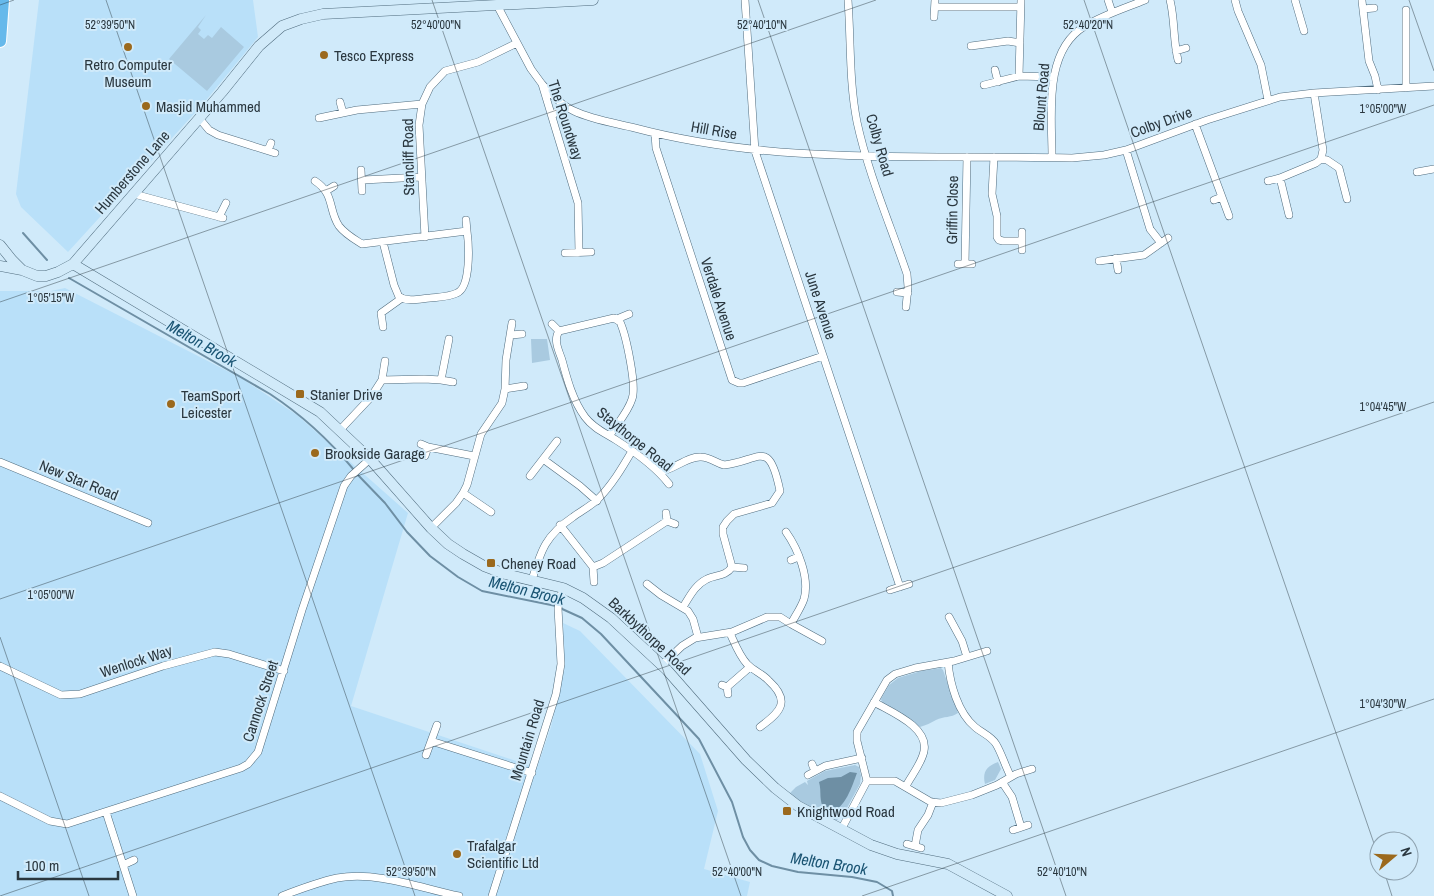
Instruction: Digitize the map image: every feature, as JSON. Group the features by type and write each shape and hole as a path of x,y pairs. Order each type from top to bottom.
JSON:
{"highway":[{"path":"0,41 3,0"}],"street":[{"name":"Humberstone Lane","path":"0,266 22,270 37,276 46,276 73,264 259,46 282,26 323,14 593,0"},
{"name":"June Avenue","path":"745,0 755,151 823,356 858,469 900,587"},
{"name":"Colby Road","path":"848,0 853,92 857,120 867,156 907,274 908,293 906,308"},
{"path":"1108,0 1112,12"},
{"name":"Blount Road","path":"1052,157 1054,77 1056,64 1065,43 1083,27 1112,12 1145,0"},
{"path":"1170,0 1178,60"},
{"path":"1235,0 1261,65 1268,100"},
{"path":"1292,26 1302,27 1295,0"},
{"path":"1362,1 1369,61 1378,90"},
{"path":"934,17 935,4 1020,4 1019,76"},
{"name":"The Roundway","path":"498,5 517,43 542,84 578,203 579,253"},
{"path":"1363,9 1374,8"},
{"path":"1406,10 1406,88"},
{"path":"971,46 1008,41 1020,43"},
{"name":"Stancliff Road","path":"425,237 419,125 422,104 430,88 445,71 478,62 517,43"},
{"path":"1176,52 1186,48"},
{"path":"995,70 998,82"},
{"path":"984,85 1019,76 1054,77"},
{"name":"Hill Rise","path":"542,84 573,111 655,134 755,151 894,156"},
{"name":"Colby Drive","path":"894,156 1081,157 1104,155 1126,150 1194,124 1280,97 1314,93 1434,86"},
{"path":"1268,181 1280,178 1316,163 1321,159 1323,150 1314,93"},
{"path":"340,102 343,113"},
{"path":"320,118 385,106 422,104"},
{"path":"552,116 564,105"},
{"path":"199,118 208,130 218,135 272,148"},
{"path":"1194,124 1229,216"},
{"name":"Verdale Avenue","path":"655,134 656,148 732,380 743,383 823,356"},
{"path":"1126,150 1150,229 1161,243"},
{"name":"Griffin Close","path":"965,264 967,157"},
{"path":"994,157 992,194 997,216 997,237 1003,241 1022,241"},
{"path":"1321,159 1327,160 1339,168 1342,191 1347,199"},
{"path":"1417,172 1434,169"},
{"path":"362,170 362,191"},
{"path":"363,180 421,177"},
{"path":"1280,178 1286,211"},
{"path":"315,181 330,196 336,219 343,231 362,244 467,231"},
{"path":"326,191 334,186"},
{"path":"134,194 221,217 226,203"},
{"path":"1214,200 1222,197"},
{"path":"383,242 396,292 402,298 411,300 452,295 462,290 465,285 469,243 466,220"},
{"path":"1022,232 1022,250"},
{"path":"1099,261 1144,255 1168,238"},
{"path":"0,245 22,270"},
{"path":"564,254 591,252"},
{"path":"1116,258 1118,270"},
{"name":"Barkbythorpe Road","path":"73,264 320,412 370,459 431,528 448,544 484,566 504,574 532,580 562,593 583,598 612,618 662,665 722,734 775,788 798,806 841,830 885,851 948,864 1007,896"},
{"path":"897,292 908,293"},
{"path":"383,326 381,313 402,298"},
{"path":"552,324 559,331 614,318 617,319 630,314"},
{"path":"610,436 632,402 634,393 622,326 617,319"},
{"path":"431,528 456,503 463,493 481,434 502,403 512,324"},
{"name":"Staythorpe Road","path":"559,331 556,336 556,342 577,404 589,422 632,451 659,472 669,484"},
{"path":"511,334 522,334"},
{"path":"441,380 449,339"},
{"path":"340,430 372,398 382,380 385,361"},
{"path":"382,380 424,378 452,382"},
{"path":"505,390 524,386"},
{"path":"530,476 557,441"},
{"path":"425,456 424,446 474,456"},
{"path":"532,580 542,547 547,539 560,525 597,501 610,487 632,451"},
{"path":"659,472 669,470 697,457 710,459 724,465 757,455 763,456 772,464 780,491 776,500 754,510 734,514 723,527 723,534 732,567"},
{"name":"Cannock Street","path":"0,796 56,823 67,824 241,768 248,764 258,752 302,610 344,486 351,476 370,459"},
{"path":"543,459 597,501"},
{"name":"New Star Road","path":"0,462 148,523"},
{"path":"463,493 491,512"},
{"path":"666,513 667,521"},
{"path":"593,567 603,563 667,521"},
{"path":"667,521 675,524"},
{"path":"560,525 593,567 594,582"},
{"path":"786,532 794,558 804,574 805,592 804,600 791,624"},
{"path":"732,567 744,568"},
{"path":"684,607 698,585 708,579 726,574 732,567"},
{"path":"647,584 661,595 684,607 693,619 698,637"},
{"path":"890,590 909,584"},
{"path":"661,595 666,587"},
{"name":"Mountain Road","path":"492,896 556,694 560,673 559,613 562,593"},
{"path":"662,665 682,646 698,637 730,633 767,617 780,617 818,637"},
{"path":"949,618 956,623 968,657"},
{"path":"730,633 738,651 750,667 770,681 778,692 781,704 780,716 760,727"},
{"path":"841,830 867,781 857,741 857,732 884,684 893,675 918,667 948,662 987,651"},
{"name":"Wenlock Way","path":"0,666 66,696 80,694 163,666 215,652 229,654 284,671"},
{"path":"948,662 963,713 972,724 995,743 1011,777"},
{"path":"726,689 750,667"},
{"path":"874,702 916,727 922,736 925,745 923,755 906,786"},
{"path":"426,755 437,725"},
{"path":"431,741 532,773"},
{"path":"808,775 828,766 862,758"},
{"path":"812,764 816,771"},
{"path":"867,781 890,780 906,786 933,802 944,803 970,796 1032,768"},
{"path":"1002,782 1012,797 1021,827"},
{"path":"907,844 918,847 918,830 928,815 933,802"},
{"path":"106,812 133,896"},
{"path":"122,864 134,860"},
{"path":"282,896 338,878 355,877 392,880 459,896"}],"shaded area":[{"path":"39,0 253,0 258,37 203,104 68,252 21,207 16,194"},
{"path":"206,15 198,27 201,30 198,34 204,39 208,35 212,38 221,27 244,47 207,91 169,59"},
{"path":"65,288 241,378 297,415 408,513 351,706 537,768 551,727 565,667 563,623 580,631 700,754 718,811 704,869 750,882 747,896 0,896 0,291 51,291"},
{"path":"531,339 547,339 550,360 532,363"},
{"path":"941,668 958,713 920,727 883,704 881,699 889,685 898,678 921,671"},
{"path":"998,762 1001,769 995,780 985,784 984,776 986,770"},
{"path":"855,765 859,767 860,784 842,817 835,821 804,805 789,794 805,782 808,785 807,781 825,771"},
{"path":"850,772 857,773 846,799 837,809 825,810 821,800 819,782 828,778 841,777"}],"waterway":[{"name":"Melton Brook","path":"23,233 47,260"},
{"name":"Melton Brook","path":"69,278 270,394 315,429 354,470"},
{"name":"Melton Brook","path":"357,474 385,503 407,532 430,556 458,577 482,591 556,606"},
{"name":"Melton Brook","path":"560,608 582,618 601,634 699,739 732,802 743,837 750,850 759,860 772,866 798,872 852,877 877,882 892,891 893,896"}],"place":[{"name":"Retro Computer Museum","path":"128,47"},
{"name":"Tesco Express","path":"324,55"},
{"name":"Masjid Muhammed","path":"146,106"},
{"name":"Stanier Drive","path":"300,394"},
{"name":"TeamSport Leicester","path":"171,404"},
{"name":"Brookside Garage","path":"315,453"},
{"name":"Cheney Road","path":"491,563"},
{"name":"Knightwood Road","path":"787,811"},
{"name":"Trafalgar Scientific Ltd","path":"457,854"}]}
